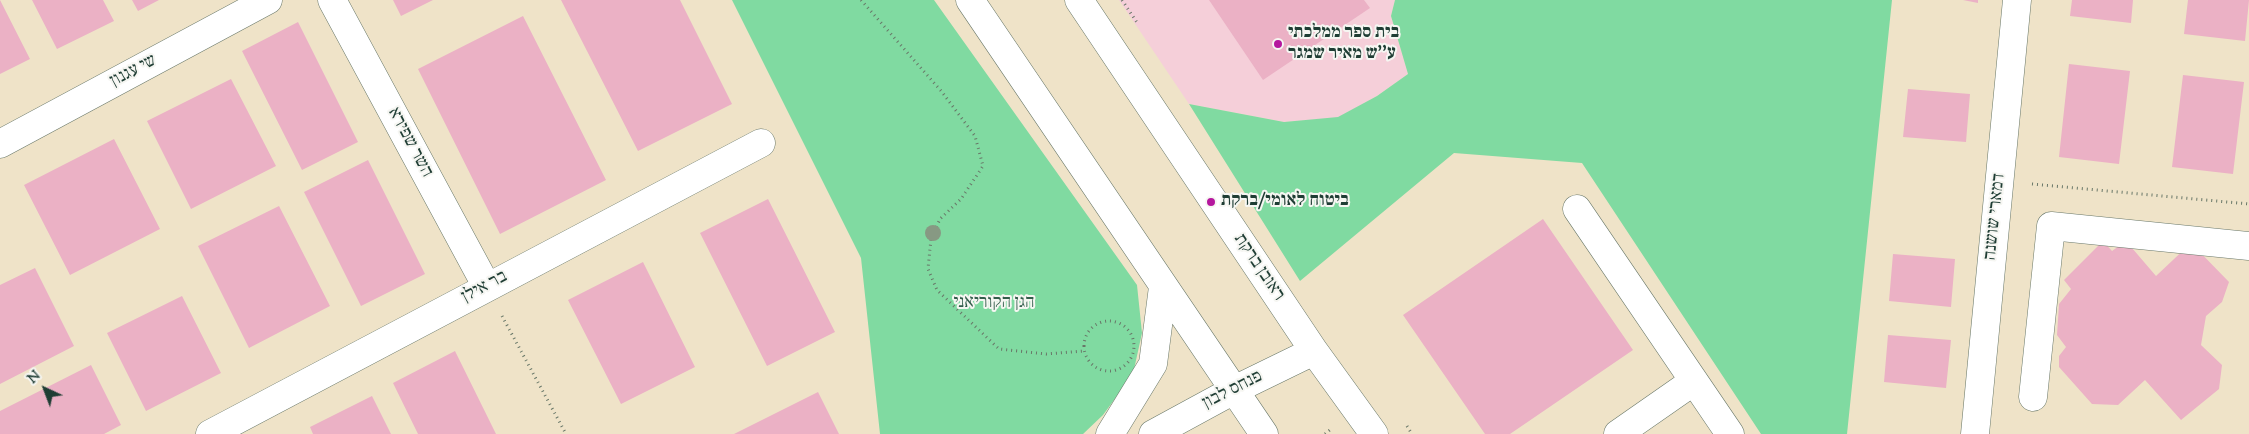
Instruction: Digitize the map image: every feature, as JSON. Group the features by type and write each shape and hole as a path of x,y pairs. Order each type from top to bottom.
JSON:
{"street":[{"name":"שי עגנון","path":"0,144 268,0"},
{"name":"השר שפירא","path":"332,0 487,287"},
{"path":"970,0 1264,434"},
{"name":"ראובן ברקת","path":"1078,0 1314,351 1374,434"},
{"name":"דמארי שושנה","path":"1975,434 2017,0"},
{"name":"בר אילן","path":"210,434 761,143"},
{"path":"1577,209 1730,434"},
{"path":"2033,397 2050,226 2249,246"},
{"path":"1110,434 1153,364 1163,287"},
{"name":"פנחס לבון","path":"1153,434 1234,390 1314,351"},
{"path":"1618,434 1694,381"}],"path":[{"path":"861,0 942,92 975,136 983,166 961,199 940,219 931,239 928,268 937,290 999,349 1046,354 1084,351"},
{"path":"2000,181 2249,204"},
{"path":"487,287 566,434"},
{"path":"1107,321 1121,324 1134,339 1134,355 1126,366 1111,372 1093,366 1084,351 1086,338 1094,326 1107,321"}],"shaded area":[{"path":"1119,0 1395,0 1391,16 1408,74 1377,96 1338,118 1284,122 1189,104"}],"green space":[{"name":"הגן הקוריאני","path":"732,0 934,0 1137,285 1142,333 1133,374 1103,415 1083,434 880,434 861,258"},
{"path":"1395,0 1892,0 1847,434 1761,434 1582,163 1454,153 1300,281 1189,104 1284,122 1338,117 1377,96 1408,74 1391,16"}],"building":[{"path":"0,0 30,59 0,74"},
{"path":"32,0 103,0 114,21 57,49"},
{"path":"132,0 159,0 138,11"},
{"path":"393,0 433,0 401,16"},
{"path":"561,0 680,0 732,104 638,151"},
{"name":"בית ספר ממלכתי ע’’ש מאיר שמגר","path":"1209,0 1364,0 1370,8 1263,80"},
{"path":"1963,0 1978,0 1978,3"},
{"path":"2072,0 2133,0 2131,23 2070,16"},
{"path":"2188,0 2249,0 2245,41 2184,34"},
{"path":"523,16 606,180 500,234 418,69"},
{"path":"298,22 358,142 302,170 242,51"},
{"path":"2069,64 2130,71 2119,164 2059,157"},
{"path":"2183,75 2244,82 2233,174 2172,167"},
{"path":"231,79 276,166 191,209 147,121"},
{"path":"1908,89 1970,94 1966,142 1903,137"},
{"path":"114,139 160,229 70,275 24,185"},
{"path":"368,160 425,274 361,306 304,192"},
{"path":"768,199 835,332 767,366 700,233"},
{"path":"279,206 330,306 249,348 198,246"},
{"path":"1543,219 1633,350 1510,434 1485,434 1403,315"},
{"path":"2103,241 2112,251 2126,241 2156,276 2191,243 2229,282 2222,302 2206,316 2201,345 2222,365 2219,389 2181,420 2145,380 2118,405 2092,404 2059,367 2059,356 2066,347 2057,335 2059,304 2071,289 2064,280"},
{"path":"1893,254 1955,259 1951,307 1889,301"},
{"path":"643,262 695,367 621,404 568,300"},
{"path":"35,268 74,346 0,384 0,285"},
{"path":"182,296 221,373 146,411 107,333"},
{"path":"1888,335 1951,340 1946,388 1884,382"},
{"path":"455,351 496,434 418,434 393,383"},
{"path":"91,365 121,425 104,434 0,434 0,411"},
{"path":"818,392 839,434 734,434"},
{"path":"372,396 391,434 313,434 310,427"}],"place":[{"name":"בית ספר ממלכתי ע’’ש מאיר שמגר","path":"1278,44"},
{"name":"ביטוח לאומי/ברקת","path":"1211,202"}]}
